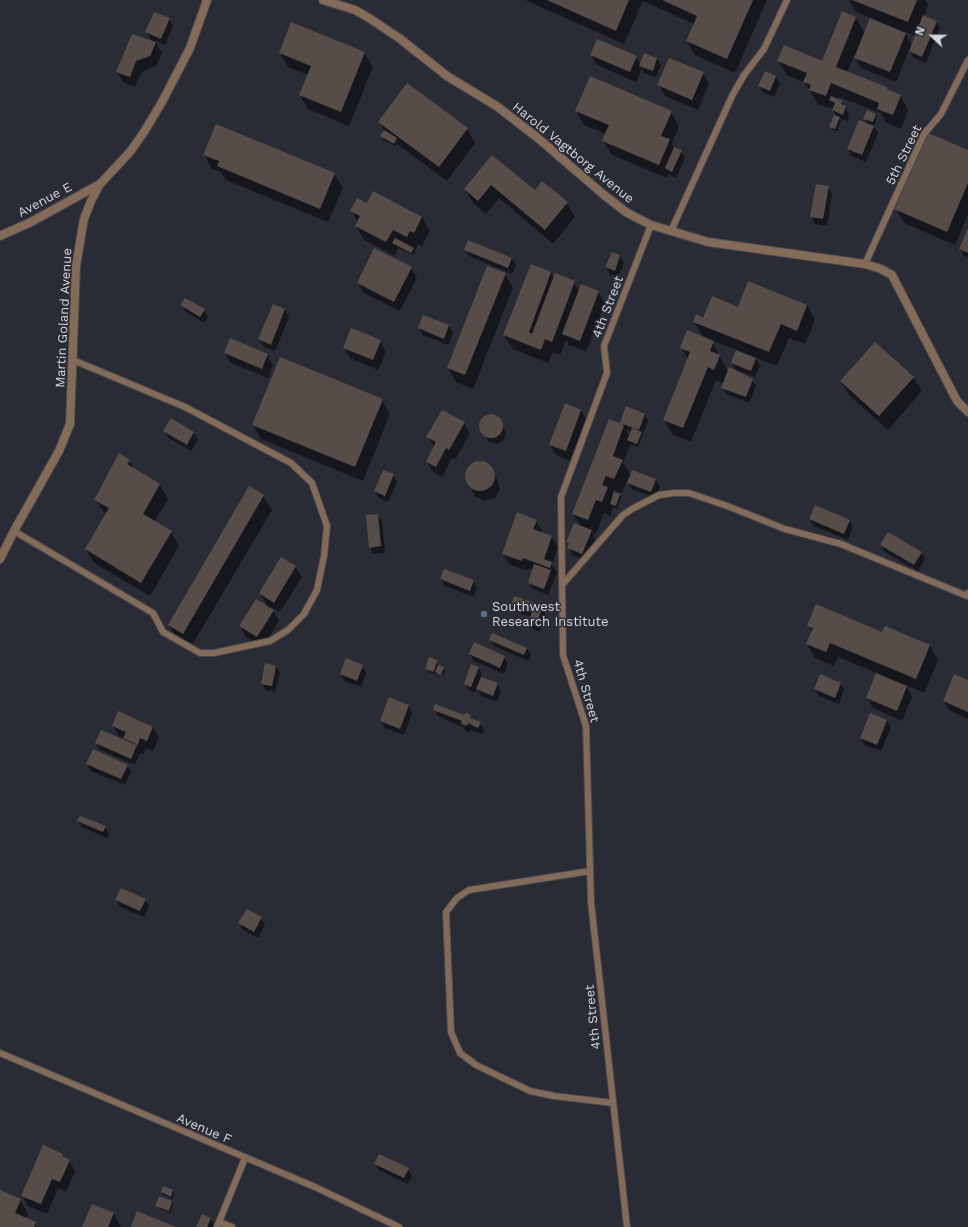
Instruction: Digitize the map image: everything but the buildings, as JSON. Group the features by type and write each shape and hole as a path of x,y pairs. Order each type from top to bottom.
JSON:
{"street":[{"name":"Martin Goland Avenue","path":"0,559 59,451 70,424 76,266 84,219 100,184 130,152 158,108 190,48 207,0"},
{"name":"Harold Vagtborg Avenue","path":"323,0 355,10 375,22 447,76 482,97 522,125 626,212 651,225 708,242 866,264 881,268 892,275 954,395 968,412"},
{"name":"Avenue E","path":"0,236 31,222 100,184"}],"lane":[{"path":"671,231 732,96 744,75 764,49 787,0"},
{"name":"5th Street","path":"866,264 924,134 941,114 968,60"},
{"name":"4th Street","path":"627,1227 592,902 586,726 563,655 561,498 606,373 604,346 651,225"},
{"path":"14,531 153,613 163,632 200,653 214,652 274,638 288,630 304,614 317,590 324,556 327,526 312,483 290,463 185,407 73,360"},
{"path":"562,585 623,515 632,508 659,495 689,493 730,507 785,529 841,544 967,596 968,593"},
{"path":"590,871 469,890 457,898 446,912 451,1032 460,1053 476,1065 530,1092 613,1103"},
{"name":"Avenue F","path":"0,1053 315,1187 399,1227"},
{"path":"232,1227 218,1225 244,1158"}],"place":[{"name":"Southwest Research Institute","path":"484,614"}]}
